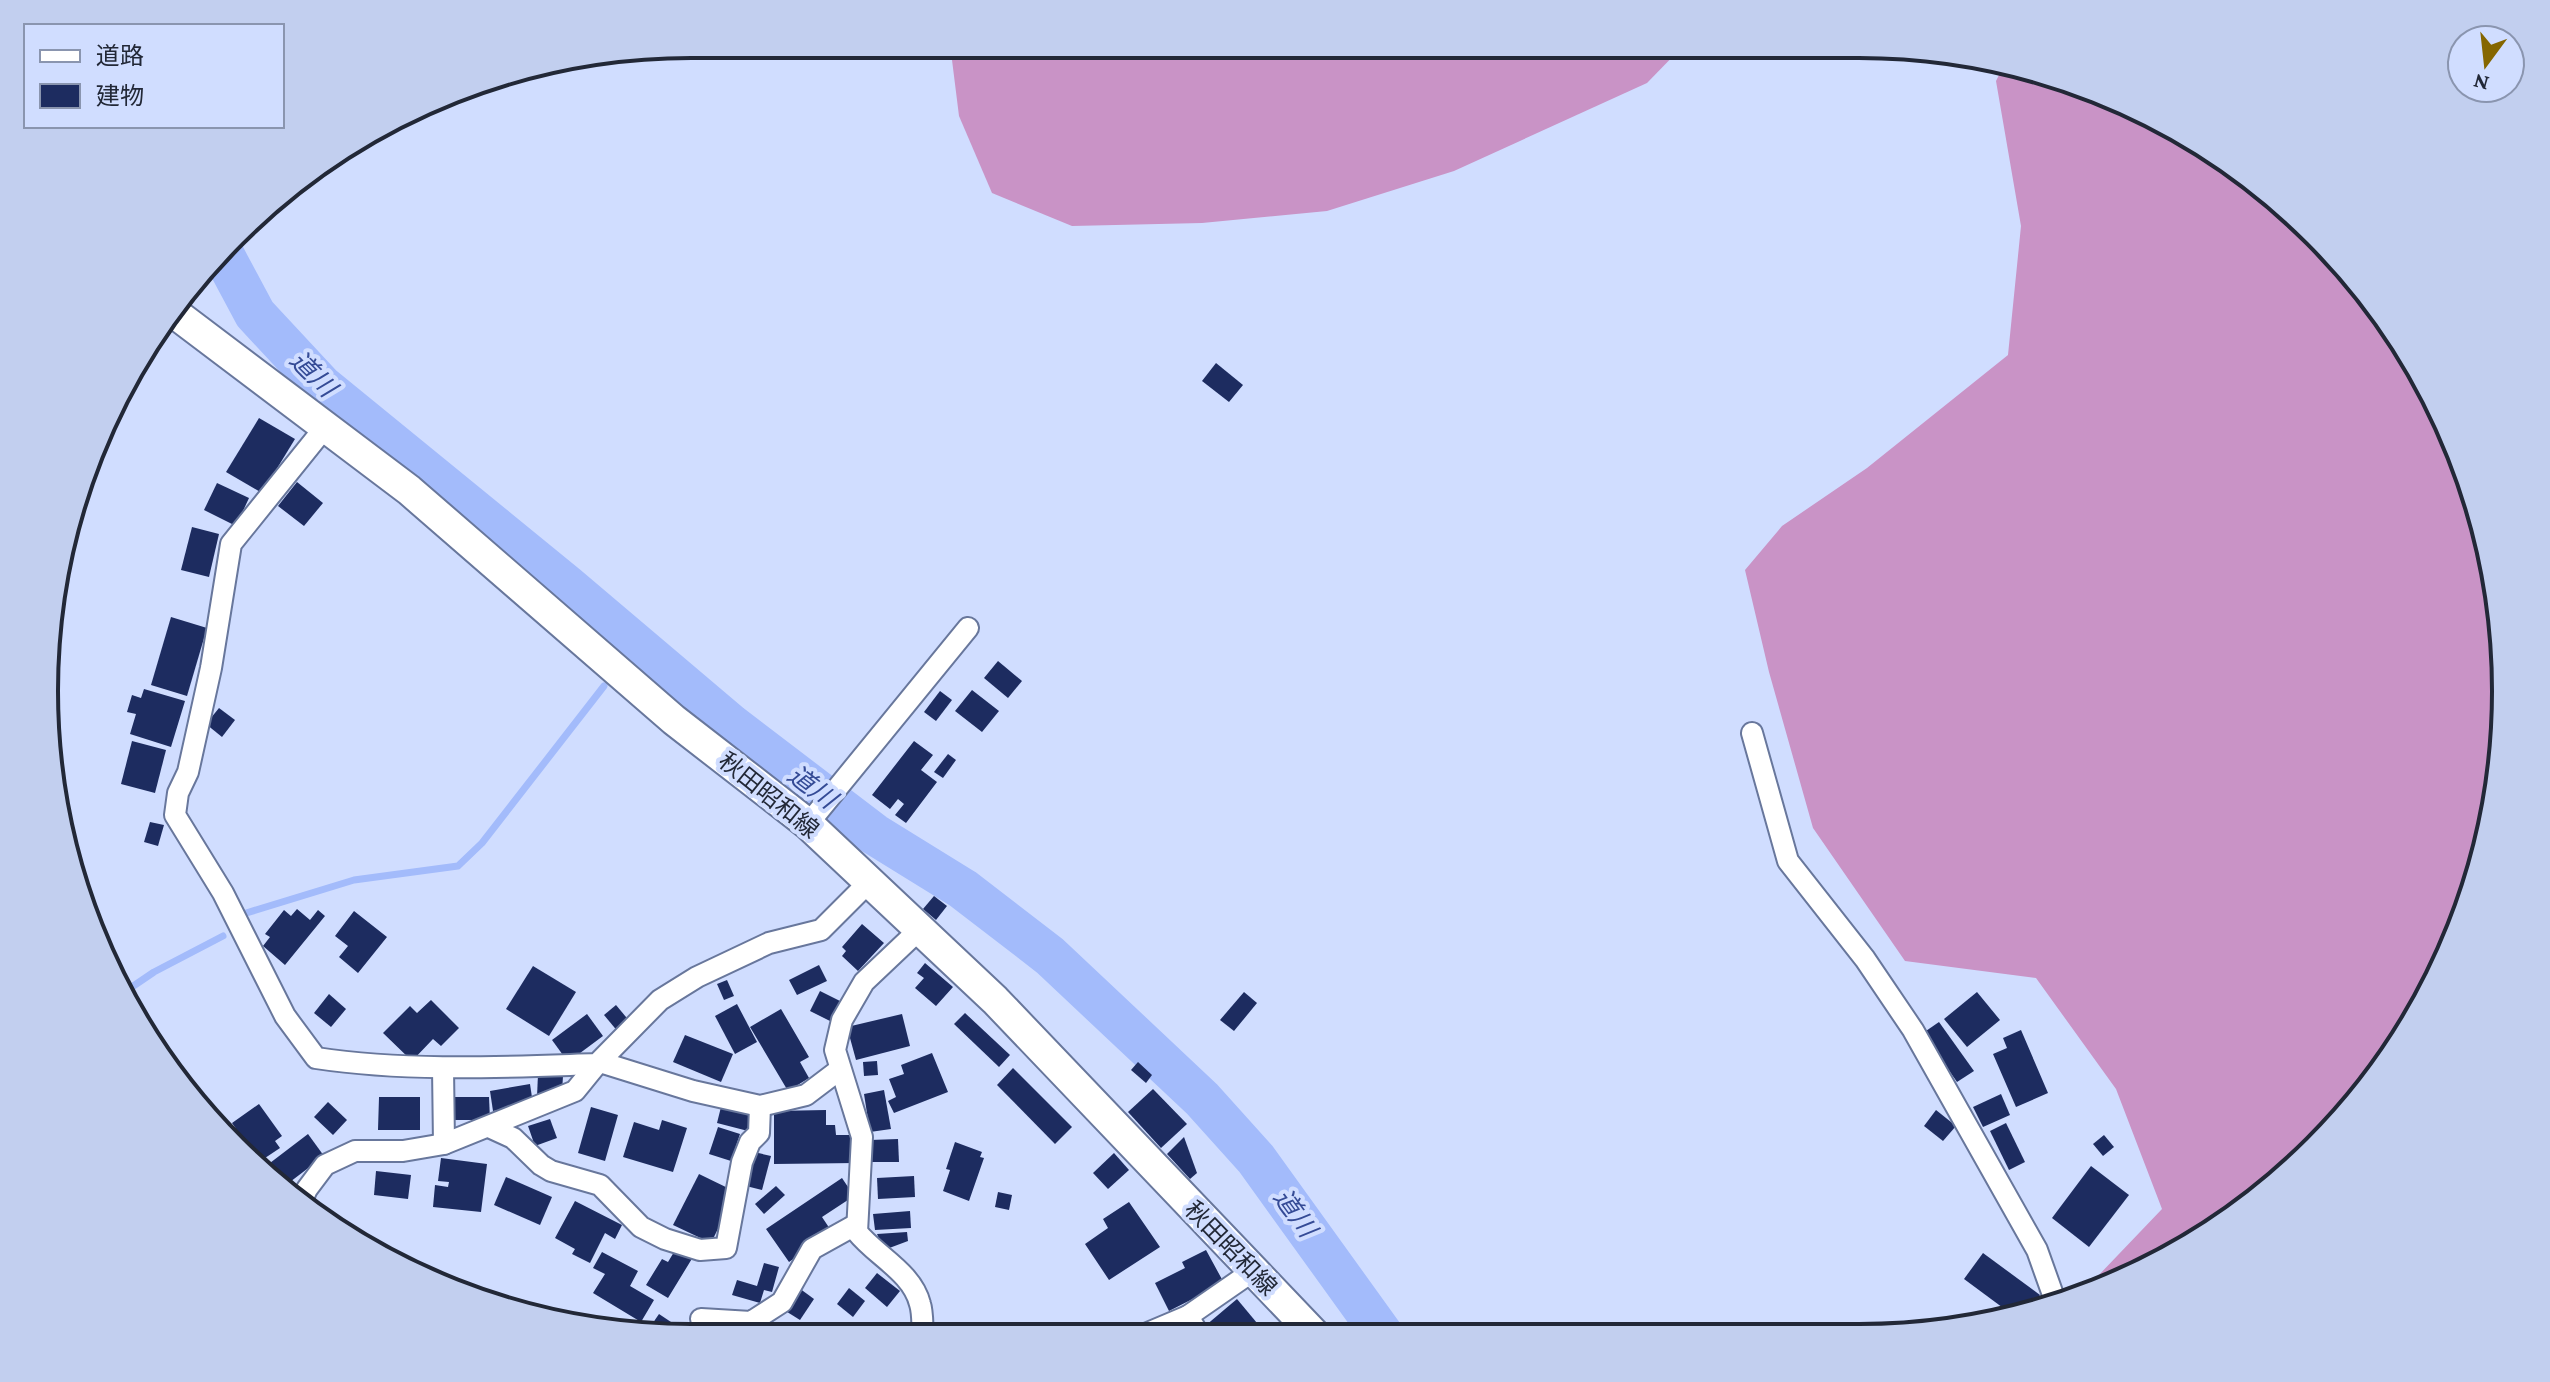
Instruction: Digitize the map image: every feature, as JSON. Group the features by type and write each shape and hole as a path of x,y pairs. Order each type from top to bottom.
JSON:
{"main road":[{"name":"秋田昭和線","path":"181,317 409,490 674,720 808,824 995,1000 1304,1324"}],"street":[{"path":"326,426 231,544 211,668 175,815 223,893 285,1016 316,1058 358,1065 443,1068 599,1063 693,1091 760,1106 806,1095 839,1070"},
{"path":"808,824 968,628"},
{"path":"1752,733 1788,861 1865,959 1913,1030 2037,1250 2052,1293"},
{"path":"306,1193 325,1165 355,1151 403,1151 444,1144 575,1091 660,1000 697,977 769,943 821,930 868,883"},
{"path":"920,929 864,982 842,1020 835,1050 862,1137 857,1232 900,1270 920,1302 922,1324"},
{"path":"443,1068 444,1144"},
{"path":"489,1127 513,1138 551,1171 600,1185 641,1227 665,1239 700,1250 726,1248 742,1162 750,1142 759,1133 760,1106"},
{"path":"701,1319 751,1322 782,1302 812,1249 857,1224"},
{"path":"1169,1324 1188,1316 1253,1271"},
{"path":"1188,1316 1193,1324"}],"shaded area":[{"path":"952,58 1671,58 1647,83 1454,171 1327,211 1202,223 1072,226 992,193 959,116"},
{"path":"1999,74 2062,92 2139,123 2176,143 2211,165 2276,215 2335,274 2385,339 2427,411 2444,449 2480,568 2491,650 2491,732 2487,774 2470,855 2444,933 2427,971 2385,1043 2335,1108 2276,1167 2211,1217 2176,1239 2096,1278 2162,1209 2116,1089 2036,978 1905,961 1813,828 1769,672 1745,570 1782,526 1867,468 2008,355 2021,226 1996,81"}],"building":[{"path":"1216,363 1243,385 1229,402 1202,381"},
{"path":"259,418 295,439 262,493 226,472"},
{"path":"297,482 323,503 304,526 278,506"},
{"path":"217,483 249,498 236,526 204,510"},
{"path":"192,527 219,534 209,577 181,570"},
{"path":"171,617 207,628 187,696 151,685"},
{"path":"998,661 1022,681 1008,698 984,678"},
{"path":"144,689 185,701 171,747 130,734 136,714 127,712 132,695 141,698"},
{"path":"972,690 999,711 982,732 955,711"},
{"path":"940,691 952,700 936,721 924,712"},
{"path":"219,708 235,720 222,737 206,724"},
{"path":"132,741 166,750 155,793 121,784"},
{"path":"914,741 933,755 921,770 937,782 906,823 895,815 904,804 898,799 890,809 872,795"},
{"path":"948,754 956,760 943,778 934,772"},
{"path":"150,822 164,825 158,846 144,842"},
{"path":"934,896 947,906 936,920 923,909"},
{"path":"297,909 310,920 318,910 325,916 285,965 263,946 270,937 265,934 284,910 291,916"},
{"path":"354,911 387,937 358,973 339,957 348,946 335,936"},
{"path":"862,924 884,943 858,971 842,956 846,951 842,947"},
{"path":"925,963 953,987 936,1006 915,988 924,978 917,973"},
{"path":"819,965 827,981 797,995 789,980"},
{"path":"533,966 576,992 549,1036 506,1009"},
{"path":"727,980 734,996 724,1000 717,984"},
{"path":"820,991 842,1002 832,1022 810,1011"},
{"path":"1244,992 1257,1003 1234,1031 1220,1020"},
{"path":"1977,992 2000,1020 1967,1047 1944,1019"},
{"path":"329,994 346,1009 331,1027 314,1013"},
{"path":"431,1000 459,1028 441,1046 433,1039 412,1061 383,1033 410,1006 417,1013"},
{"path":"737,1004 757,1042 735,1054 715,1016"},
{"path":"616,1005 631,1023 619,1033 604,1015"},
{"path":"781,1009 809,1057 800,1062 809,1078 788,1091 750,1027"},
{"path":"965,1013 1010,1055 999,1067 954,1024"},
{"path":"587,1014 603,1036 568,1062 552,1040"},
{"path":"902,1014 910,1046 856,1060 847,1027"},
{"path":"1939,1022 1974,1071 1957,1082 1923,1033"},
{"path":"2021,1030 2048,1093 2016,1107 1993,1054 2007,1048 2003,1038"},
{"path":"685,1035 733,1054 721,1082 673,1062"},
{"path":"932,1053 948,1092 894,1113 888,1101 896,1097 889,1079 904,1074 901,1065"},
{"path":"877,1061 878,1075 864,1076 863,1062"},
{"path":"1138,1062 1152,1075 1146,1083 1131,1070"},
{"path":"1013,1068 1072,1127 1055,1144 997,1085"},
{"path":"538,1074 563,1076 562,1092 537,1097"},
{"path":"530,1084 533,1104 493,1111 490,1091"},
{"path":"1153,1089 1187,1124 1161,1148 1128,1112"},
{"path":"884,1090 891,1129 870,1132 864,1094"},
{"path":"2001,1094 2010,1115 1983,1127 1973,1107"},
{"path":"379,1097 420,1097 420,1130 378,1130"},
{"path":"455,1097 489,1097 490,1120 455,1120"},
{"path":"328,1102 347,1120 333,1135 314,1117"},
{"path":"722,1103 754,1111 748,1131 717,1123"},
{"path":"259,1104 282,1136 275,1141 280,1148 264,1158 243,1139 232,1123"},
{"path":"591,1107 618,1115 605,1161 578,1153"},
{"path":"826,1110 826,1125 835,1125 836,1135 856,1135 856,1163 774,1164 774,1111"},
{"path":"1936,1110 1956,1126 1943,1141 1924,1126"},
{"path":"550,1119 557,1138 535,1146 528,1126"},
{"path":"662,1120 687,1128 673,1172 623,1157 634,1122 659,1130"},
{"path":"2006,1123 2025,1162 2009,1170 1990,1131"},
{"path":"718,1127 740,1134 731,1161 709,1154"},
{"path":"308,1134 324,1156 291,1181 270,1163"},
{"path":"2104,1135 2114,1147 2103,1156 2093,1144"},
{"path":"1184,1137 1197,1173 1190,1179 1167,1154"},
{"path":"898,1139 899,1162 871,1162 870,1140"},
{"path":"955,1142 982,1152 980,1157 984,1158 969,1201 943,1191"},
{"path":"754,1152 771,1156 762,1190 746,1186"},
{"path":"1114,1153 1129,1170 1108,1189 1093,1173"},
{"path":"441,1158 487,1164 481,1212 433,1207 435,1185 448,1187 449,1182 438,1181"},
{"path":"2091,1166 2129,1195 2089,1247 2052,1218"},
{"path":"376,1171 411,1175 408,1199 374,1195"},
{"path":"699,1174 736,1192 711,1243 673,1225"},
{"path":"914,1176 915,1197 878,1199 877,1178"},
{"path":"506,1177 552,1197 540,1225 494,1205"},
{"path":"842,1178 854,1196 822,1217 832,1232 789,1262 766,1229"},
{"path":"776,1186 785,1195 764,1214 755,1204"},
{"path":"998,1192 1012,1195 1009,1210 995,1207"},
{"path":"575,1201 622,1225 615,1239 605,1233 590,1263 572,1254 575,1249 555,1238"},
{"path":"1129,1202 1160,1247 1109,1280 1085,1244 1108,1228 1103,1219"},
{"path":"910,1211 911,1228 875,1230 873,1214"},
{"path":"907,1232 908,1241 884,1250 877,1234"},
{"path":"677,1247 693,1257 668,1298 646,1285 662,1259 668,1262"},
{"path":"1206,1250 1224,1283 1169,1311 1155,1283 1185,1268 1182,1262"},
{"path":"602,1252 638,1271 630,1286 654,1300 641,1322 593,1293 605,1274 593,1268"},
{"path":"1983,1253 2040,1295 2002,1307 1964,1279"},
{"path":"764,1263 779,1267 772,1292 764,1290 760,1303 732,1295 737,1280 757,1286"},
{"path":"877,1273 900,1291 887,1307 865,1288"},
{"path":"799,1288 814,1299 800,1320 784,1310"},
{"path":"849,1288 865,1301 853,1317 837,1304"},
{"path":"1237,1299 1258,1324 1207,1324"},
{"path":"659,1314 673,1324 653,1323"}],"waterway":[{"name":"道川","path":"227,261 255,314 322,386 731,725 874,834 963,889 1050,956 1202,1099 1256,1159 1375,1324"},
{"path":"632,656 640,647"},
{"path":"243,914 354,880 458,866 482,843 604,686"},
{"path":"132,987 223,936"}]}
